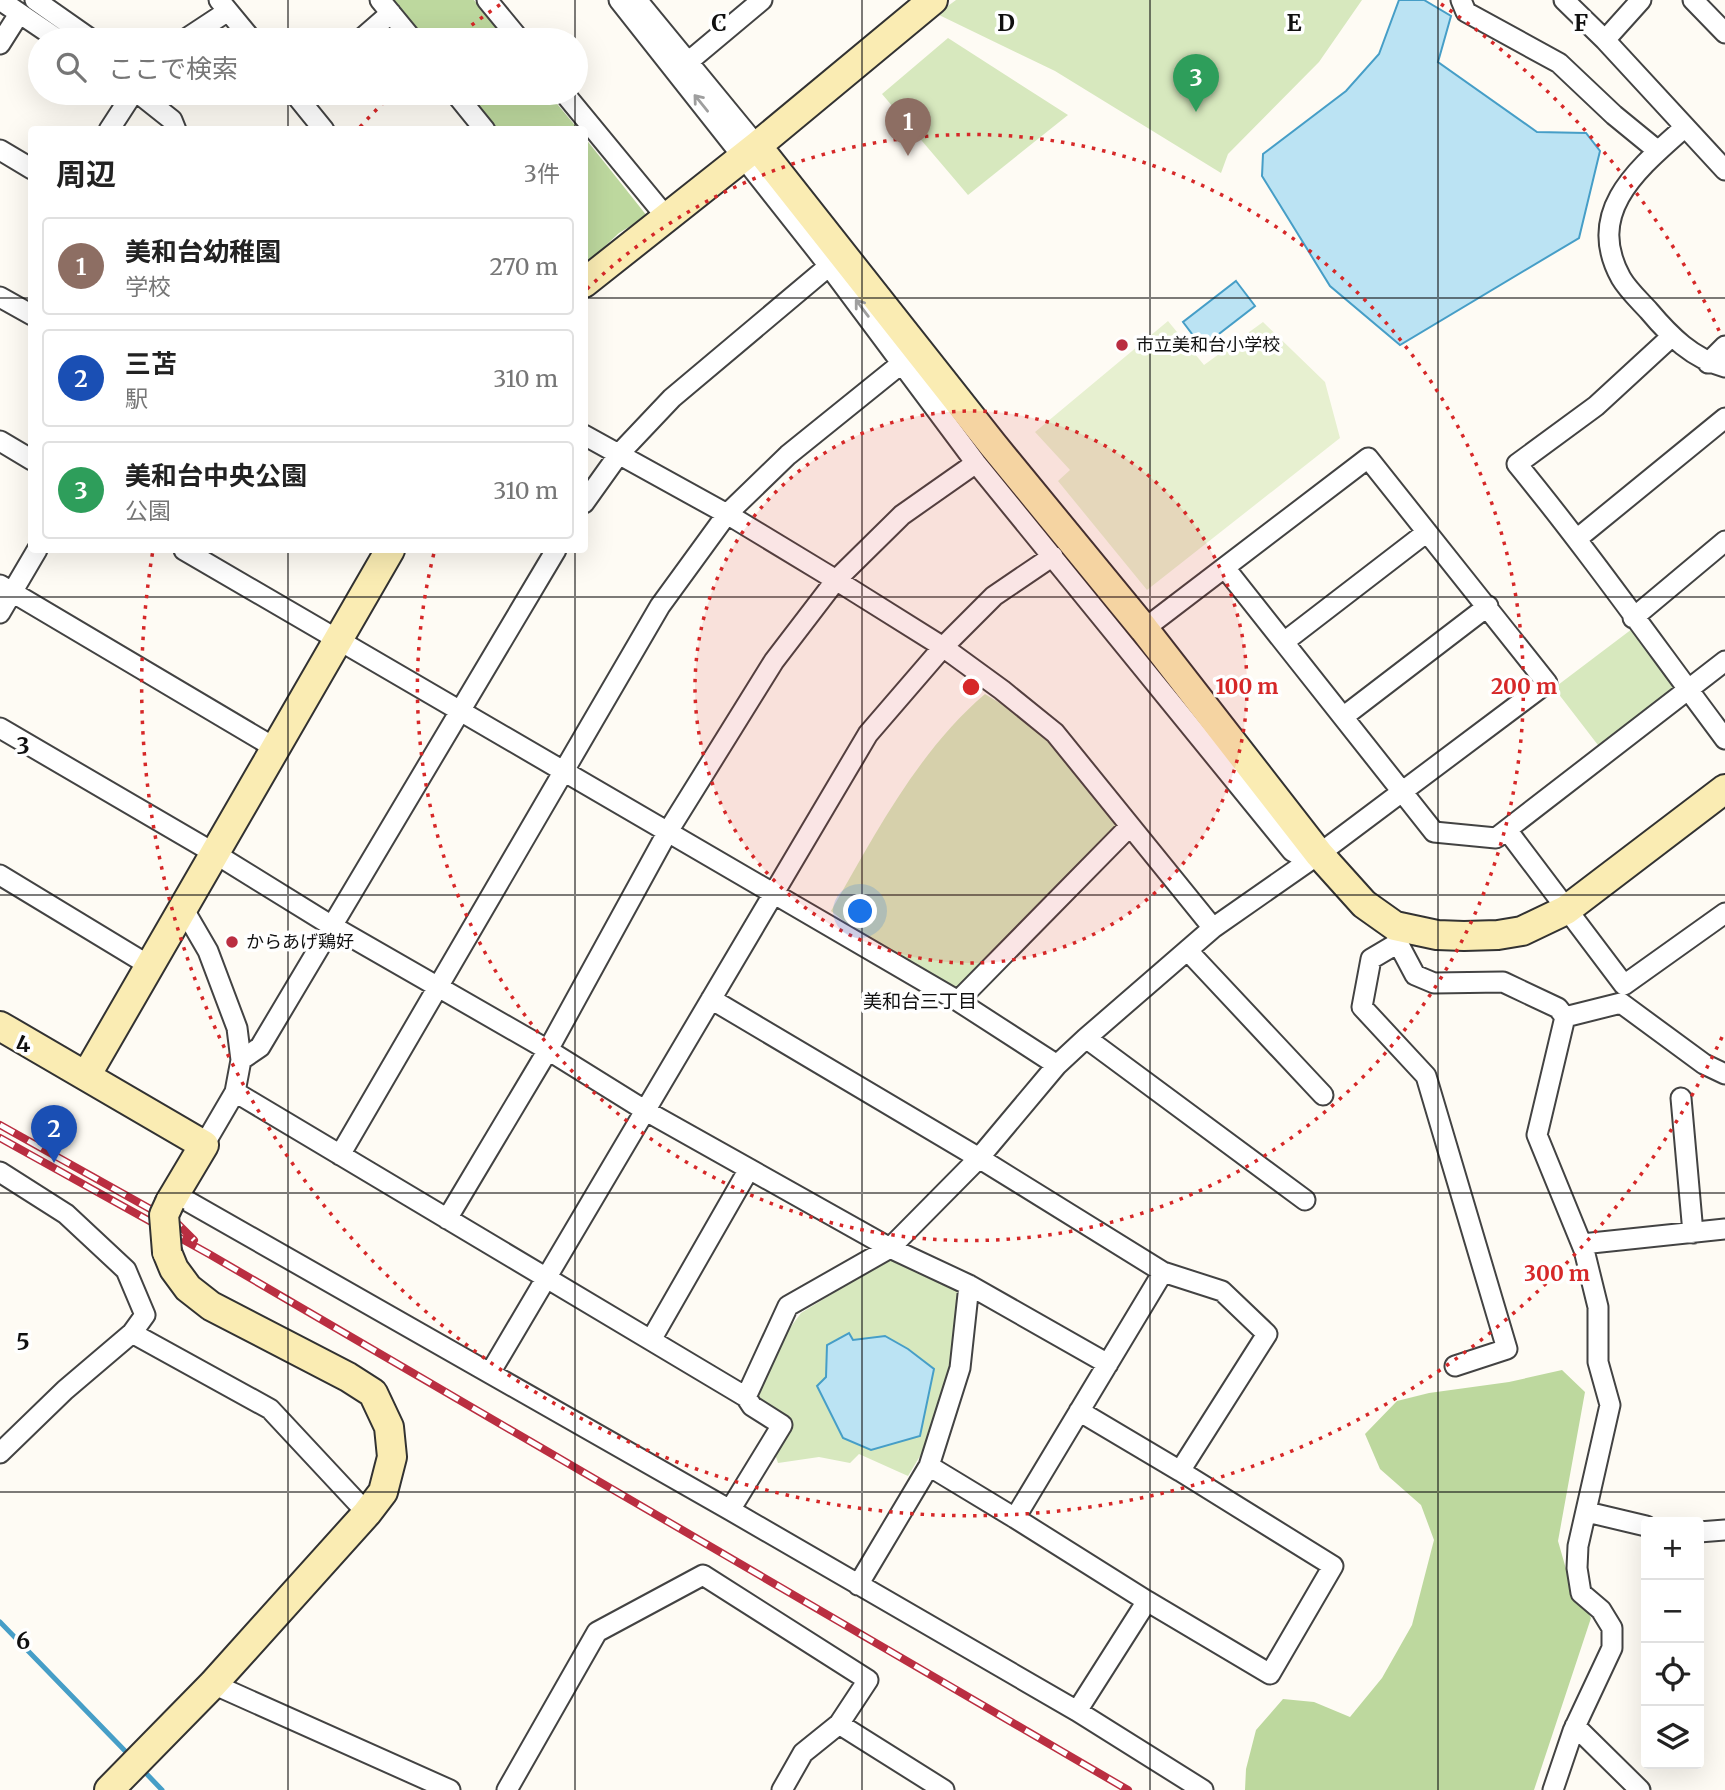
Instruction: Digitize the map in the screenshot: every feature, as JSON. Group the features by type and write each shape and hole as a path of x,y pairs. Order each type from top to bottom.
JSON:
{"street":[{"path":"0,0 41,28"},
{"path":"36,0 75,28"},
{"path":"487,0 510,28"},
{"path":"619,0 750,151 911,356 976,463 1292,851 1314,857"},
{"path":"637,0 688,62 830,266 911,356 1144,629 1314,857 1397,934 1415,975 1434,983 1503,982 1558,1007 1565,1017 1537,1135 1582,1244 1598,1307 1598,1362 1610,1405 1578,1546 1577,1568 1581,1593 1601,1610 1612,1628 1612,1648 1575,1726 1553,1790"},
{"path":"688,62 762,0"},
{"path":"588,280 933,0"},
{"path":"1461,0 1466,12 1559,63 1614,115 1658,151"},
{"path":"1605,40 1641,0"},
{"path":"1693,0 1725,33"},
{"path":"1569,2 1725,170"},
{"path":"198,28 224,6 242,28"},
{"path":"369,28 386,7 403,28"},
{"path":"0,44 19,14"},
{"path":"112,126 127,105"},
{"path":"152,105 172,120 174,126"},
{"path":"305,105 321,126"},
{"path":"465,105 482,126"},
{"path":"574,105 667,218"},
{"path":"1685,127 1637,171 1618,196 1608,224 1613,260 1622,281 1671,337 1717,365 1725,346"},
{"path":"0,150 28,167"},
{"path":"588,497 619,454 672,398 830,266"},
{"path":"0,296 28,313"},
{"path":"1671,337 1596,406 1517,464 1578,538 1633,618 1725,739"},
{"path":"340,1155 660,606 727,514 788,455 911,356"},
{"path":"1578,538 1725,418"},
{"path":"588,437 727,514 836,580 943,647 1002,690 1055,733 1213,928"},
{"path":"0,441 28,458"},
{"path":"746,1397 788,1306 890,1248 979,1158 1057,1065 1086,1038 1213,928 1314,857 1547,683 1368,458 1144,629"},
{"path":"447,1219 548,1050 667,833 774,661 836,580 902,515 976,463"},
{"path":"1284,642 1427,532"},
{"path":"1633,618 1725,541"},
{"path":"0,613 6,588 35,553"},
{"path":"189,553 958,1001 1057,1065"},
{"path":"86,1076 388,553"},
{"path":"242,1060 260,1047 554,553"},
{"path":"490,1373 868,734 943,647 994,596 1053,555"},
{"path":"1225,568 1434,832 1496,838 1725,661"},
{"path":"6,588 275,748"},
{"path":"1343,717 1488,607"},
{"path":"0,728 214,853 332,926 548,1050 646,1111 890,1248 969,1285 1108,1364"},
{"path":"1455,1366 1507,1349 1426,1076 1362,1007 1371,959 1397,934 1498,935 1522,931 1566,911 1725,789"},
{"path":"958,1001 1130,826"},
{"path":"1507,830 1624,985 1725,913"},
{"path":"0,874 150,966"},
{"path":"109,1790 212,1684 367,1513 383,1492 392,1457 389,1427 373,1393 348,1377 211,1306 187,1288 174,1269 167,1252 164,1215 235,1092 242,1060 237,1028 208,951 183,908"},
{"path":"1188,951 1323,1095"},
{"path":"711,999 979,1158 1163,1272 1222,1291 1267,1334 1180,1471"},
{"path":"1565,1017 1621,1003 1704,1065 1725,1074"},
{"path":"0,1026 204,1146"},
{"path":"1086,1038 1305,1200"},
{"path":"235,1092 746,1397 752,1406 782,1425 730,1510"},
{"path":"1681,1098 1693,1233"},
{"path":"651,1340 749,1169"},
{"path":"0,1172 66,1214 126,1270 145,1315 132,1333 65,1390 0,1452"},
{"path":"173,1198 490,1373 730,1510 1077,1711 1203,1790"},
{"path":"1582,1244 1725,1229"},
{"path":"1015,1518 1163,1272"},
{"path":"858,1585 929,1466 960,1368 969,1285"},
{"path":"132,1333 270,1409 367,1513"},
{"path":"929,1466 1270,1674 1334,1566 1079,1411"},
{"path":"1587,1512 1641,1525"},
{"path":"1704,1532 1725,1530"},
{"path":"509,1790 597,1632 703,1575 868,1680 839,1724 803,1753 782,1790"},
{"path":"1077,1711 1147,1601"},
{"path":"212,1684 450,1790"},
{"path":"839,1724 944,1790"},
{"path":"1575,1726 1640,1790"}],"green space":[{"path":"392,0 474,0 496,28 415,28"},
{"path":"956,0 1362,0 1319,62 1228,154 1221,173 1055,71 937,14"},
{"path":"948,38 1068,115 968,195 882,94"},
{"path":"478,105 558,105 576,126 496,126"},
{"path":"588,142 647,216 619,233 588,262"},
{"path":"1168,321 1204,365 1263,322 1325,382 1340,438 1147,590 1058,481 1070,470 1035,432"},
{"path":"1632,629 1678,690 1601,749 1554,688"},
{"path":"985,694 1036,725 1119,826 957,990 849,925 831,911 881,824 918,768 939,741"},
{"path":"892,1257 926,1270 958,1291 949,1378 926,1446 908,1476 859,1454 850,1463 819,1457 778,1463 775,1454 792,1424 757,1396 784,1336 801,1313"},
{"path":"1562,1370 1585,1392 1558,1541 1568,1576 1591,1618 1534,1790 1245,1790 1246,1769 1256,1730 1283,1699 1314,1702 1350,1717 1382,1678 1412,1625 1434,1540 1421,1505 1380,1469 1365,1434 1397,1401"}],"water":[{"path":"1399,0 1424,0 1451,16 1438,62 1537,132 1586,133 1600,151 1579,238 1400,345 1330,286 1262,176 1263,154 1346,91 1379,54"},
{"path":"1236,281 1255,306 1202,347 1183,322"},
{"path":"849,1333 853,1340 885,1336 934,1369 920,1436 871,1450 843,1438 817,1386 826,1377 827,1345"}],"waterway":[{"path":"0,1622 129,1755"},
{"path":"141,1768 162,1790"}],"railway":[{"path":"0,1125 179,1225 194,1240"},
{"path":"0,1138 209,1254 1128,1790"}],"place":[{"name":"美和台中央公園","path":"1196,112"},
{"name":"美和台幼稚園","path":"908,156"},
{"name":"市立美和台小学校","path":"1122,345"},
{"name":"からあげ鶏好","path":"232,942"},
{"name":"三苫","path":"54,1163"}],"district":[{"name":"美和台三丁目","path":"920,1001"}]}
